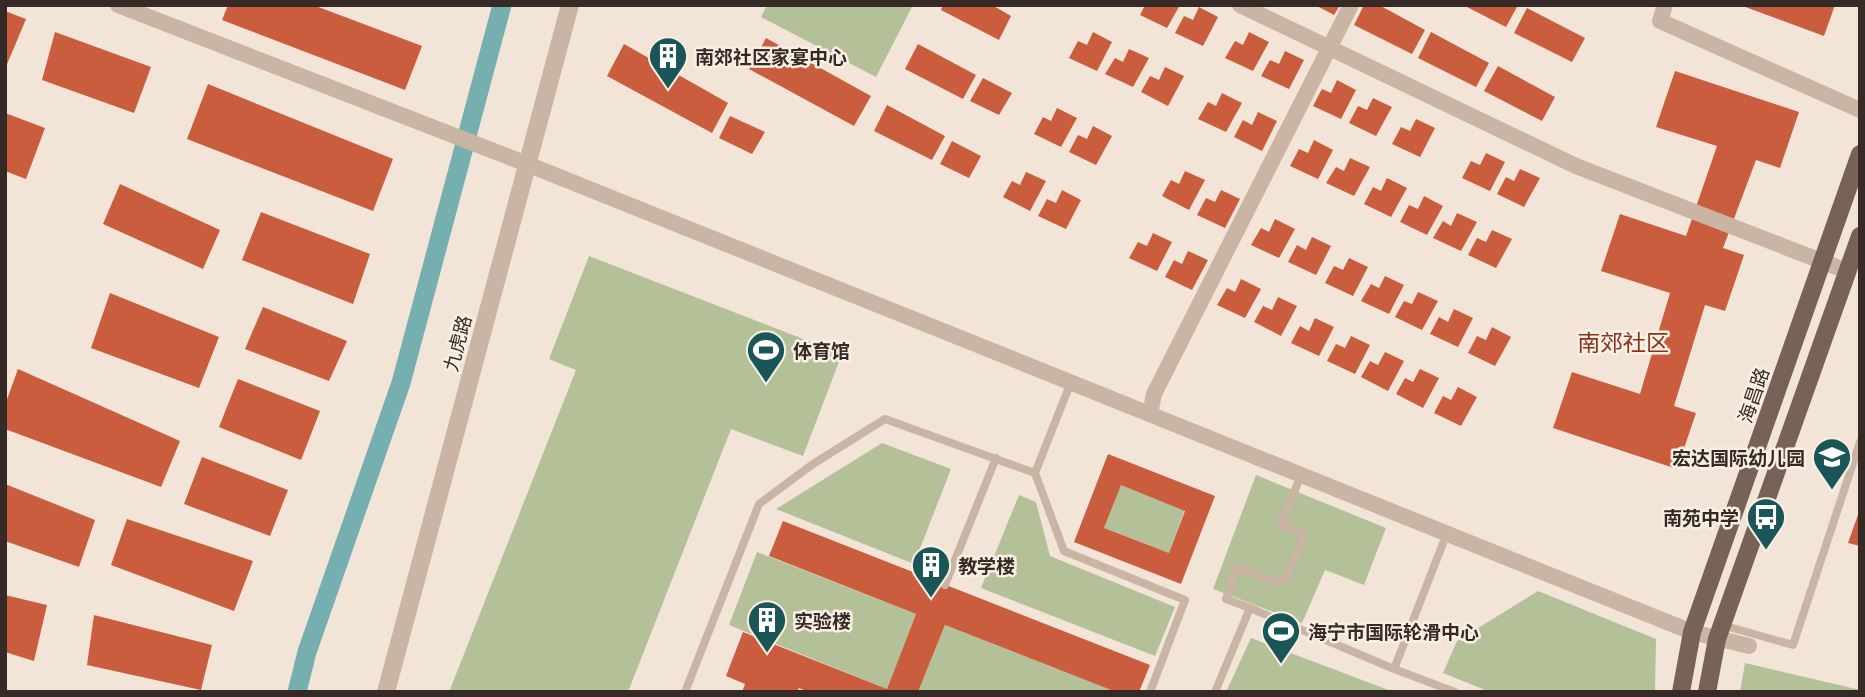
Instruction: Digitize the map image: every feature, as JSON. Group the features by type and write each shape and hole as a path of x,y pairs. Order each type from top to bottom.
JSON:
{"main road":[{"name":"海昌路","path":"1681,692 1692,632 1860,154"},
{"path":"1707,692 1719,632 1860,236"}],"street":[{"path":"118,5 527,164 1692,632 1719,632 1749,646"},
{"name":"九虎路","path":"386,692 570,5"},
{"path":"1240,5 1576,166 1847,271"},
{"path":"1150,414 1154,394 1351,5"},
{"path":"1665,5 1660,21 1860,110"}],"lane":[{"path":"1071,382 1035,473 1064,551 1185,600 1150,692"},
{"path":"685,692 759,504 813,464 885,419 1035,473"},
{"path":"1719,632 1793,645 1860,442"},
{"path":"945,585 996,458"},
{"path":"1301,475 1281,525 1302,533 1304,537 1286,579 1279,583 1237,567 1227,599 1455,692"},
{"path":"1394,668 1447,533"},
{"path":"1215,692 1250,608"}],"green space":[{"path":"767,5 913,5 876,77 761,17"},
{"path":"589,256 842,354 803,456 731,429 628,692 449,692 576,370 549,359"},
{"path":"882,443 951,469 914,564 776,509"},
{"path":"1256,475 1386,528 1364,585 1325,570 1302,623 1213,589"},
{"path":"1121,484 1185,509 1169,553 1104,528"},
{"path":"1019,495 1036,502 1050,556 1175,607 1155,656 981,588"},
{"path":"757,552 916,614 887,689 729,625"},
{"path":"1538,591 1656,639 1655,692 1490,692 1443,673 1457,641"},
{"path":"945,625 1116,692 918,692"},
{"name":"海宁市国际轮滑中心","path":"1251,638 1394,692 1226,692"},
{"path":"1745,663 1860,690 1860,692 1740,692"}],"building":[{"path":"228,5 313,5 422,46 405,90 222,20"},
{"path":"943,5 992,5 1011,16 999,40 941,10"},
{"path":"1145,5 1180,5 1167,28 1140,15"},
{"path":"1315,5 1340,5 1334,15"},
{"path":"1364,5 1379,5 1425,30 1412,54 1354,25"},
{"path":"1463,5 1518,5 1506,27"},
{"path":"1740,5 1835,5 1824,36"},
{"path":"1199,7 1218,17 1203,46 1175,33 1184,16 1193,20"},
{"path":"1527,8 1585,38 1572,62 1514,33"},
{"path":"5,11 26,19 5,69"},
{"path":"55,32 151,67 134,113 42,80"},
{"path":"1093,32 1112,42 1097,71 1069,58 1078,41 1087,45"},
{"path":"1249,32 1269,42 1253,71 1225,58 1235,41 1243,45"},
{"path":"1431,32 1489,63 1476,87 1418,58"},
{"path":"766,38 871,96 854,126 749,69"},
{"name":"南郊社区家宴中心","path":"624,44 728,103 712,133 607,76"},
{"path":"918,44 976,75 963,99 905,69"},
{"path":"1129,49 1149,58 1133,87 1105,74 1115,58 1123,62"},
{"path":"1285,51 1304,60 1289,89 1261,76 1270,60 1279,64"},
{"path":"1498,66 1555,97 1542,121 1484,91"},
{"path":"1165,67 1184,76 1168,106 1141,92 1150,76 1159,80"},
{"path":"1675,71 1799,112 1780,168 1756,160 1723,248 1744,255 1725,311 1705,305 1674,406 1696,413 1677,469 1553,428 1572,372 1640,394 1670,293 1601,271 1620,214 1686,236 1717,146 1656,127"},
{"path":"983,78 1012,93 999,115 970,101"},
{"path":"1337,80 1356,90 1341,119 1313,106 1322,89 1331,93"},
{"path":"208,84 393,159 373,211 187,139"},
{"path":"1222,93 1242,103 1226,132 1198,119 1208,102 1216,106"},
{"path":"1373,98 1392,107 1376,136 1349,123 1358,106 1367,110"},
{"path":"887,105 945,136 932,160 874,131"},
{"path":"1057,108 1077,118 1061,147 1034,134 1043,117 1051,121"},
{"path":"1258,112 1277,121 1262,151 1234,137 1243,120 1252,125"},
{"path":"5,113 45,128 26,179 5,171"},
{"path":"730,116 765,132 752,154 719,138"},
{"path":"1416,119 1435,128 1420,157 1392,144 1401,127 1410,131"},
{"path":"1093,126 1112,136 1096,165 1069,152 1078,135 1087,139"},
{"path":"1314,140 1333,150 1318,179 1290,166 1299,149 1308,153"},
{"path":"952,141 981,156 969,178 940,164"},
{"path":"1486,153 1505,162 1490,191 1462,178 1471,161 1480,165"},
{"path":"1350,158 1370,167 1354,196 1326,183 1336,167 1344,171"},
{"path":"1520,169 1540,178 1524,207 1497,194 1506,177 1514,181"},
{"path":"1185,171 1205,180 1189,210 1162,196 1171,180 1179,184"},
{"path":"1026,172 1046,181 1030,211 1003,197 1012,181 1020,185"},
{"path":"1387,178 1407,188 1391,217 1364,204 1373,187 1381,191"},
{"path":"120,184 220,230 203,269 103,224"},
{"path":"1062,190 1081,200 1066,229 1038,216 1047,199 1056,203"},
{"path":"1221,190 1240,199 1225,228 1197,215 1206,198 1215,202"},
{"path":"1424,196 1443,206 1427,235 1400,222 1409,205 1418,209"},
{"path":"261,212 370,254 353,304 242,260"},
{"path":"1457,213 1477,222 1461,251 1433,238 1443,221 1451,226"},
{"path":"1275,219 1295,229 1279,258 1251,245 1261,228 1269,232"},
{"path":"1492,230 1512,239 1496,268 1468,255 1477,238 1486,242"},
{"path":"1153,233 1172,242 1157,271 1129,258 1138,242 1147,246"},
{"path":"1312,237 1331,246 1316,275 1288,262 1297,245 1306,250"},
{"path":"1188,251 1208,260 1192,290 1165,277 1174,260 1182,264"},
{"path":"1349,258 1368,267 1353,296 1325,283 1334,266 1343,270"},
{"path":"1385,276 1404,285 1389,314 1361,301 1371,284 1379,288"},
{"path":"1241,279 1261,289 1245,318 1217,305 1227,288 1235,292"},
{"path":"1418,292 1438,301 1422,330 1395,317 1404,301 1412,304"},
{"path":"110,293 219,337 199,388 91,348"},
{"path":"1278,297 1297,306 1281,336 1254,322 1263,306 1272,310"},
{"path":"263,307 347,341 329,381 245,349"},
{"path":"1454,309 1473,318 1458,347 1430,334 1439,317 1448,322"},
{"path":"1315,318 1334,327 1319,356 1291,343 1300,326 1309,331"},
{"path":"1492,327 1511,337 1495,366 1468,353 1477,336 1486,340"},
{"path":"1351,336 1370,345 1355,374 1327,361 1336,344 1345,348"},
{"path":"1385,352 1404,361 1388,391 1361,377 1370,361 1378,365"},
{"path":"18,369 180,441 161,487 5,429 5,405"},
{"path":"1420,369 1439,378 1423,408 1396,394 1405,378 1413,382"},
{"path":"238,379 320,411 301,460 219,427"},
{"path":"1458,387 1477,397 1461,426 1434,413 1443,396 1451,400"},
{"path":"1108,454 1215,496 1181,584 1074,542","holes":["1121,485 1185,511 1169,553 1104,528"]},
{"path":"202,457 288,490 270,536 184,504"},
{"path":"5,484 95,520 79,567 5,541"},
{"path":"1860,509 1860,546 1848,543"},
{"path":"127,519 253,561 234,611 111,565"},
{"name":"教学楼","path":"783,521 1150,665 1139,692 1116,692 945,625 918,692 808,692 799,688 797,692 742,692 745,684 726,676 743,632 887,689 916,614 769,556"},
{"path":"5,595 47,605 34,661 5,652"},
{"path":"94,615 212,645 201,690 87,665"}],"waterway":[{"path":"297,692 307,652 401,383 502,5"}],"place":[{"name":"南郊社区家宴中心","path":"668,90"},
{"name":"体育馆","path":"766,384"},
{"name":"宏达国际幼儿园","path":"1832,491"},
{"name":"南苑中学","path":"1766,551"},
{"name":"教学楼","path":"931,599"},
{"name":"实验楼","path":"767,654"},
{"name":"海宁市国际轮滑中心","path":"1281,665"}],"district":[{"name":"南郊社区","path":"1623,342"}]}
